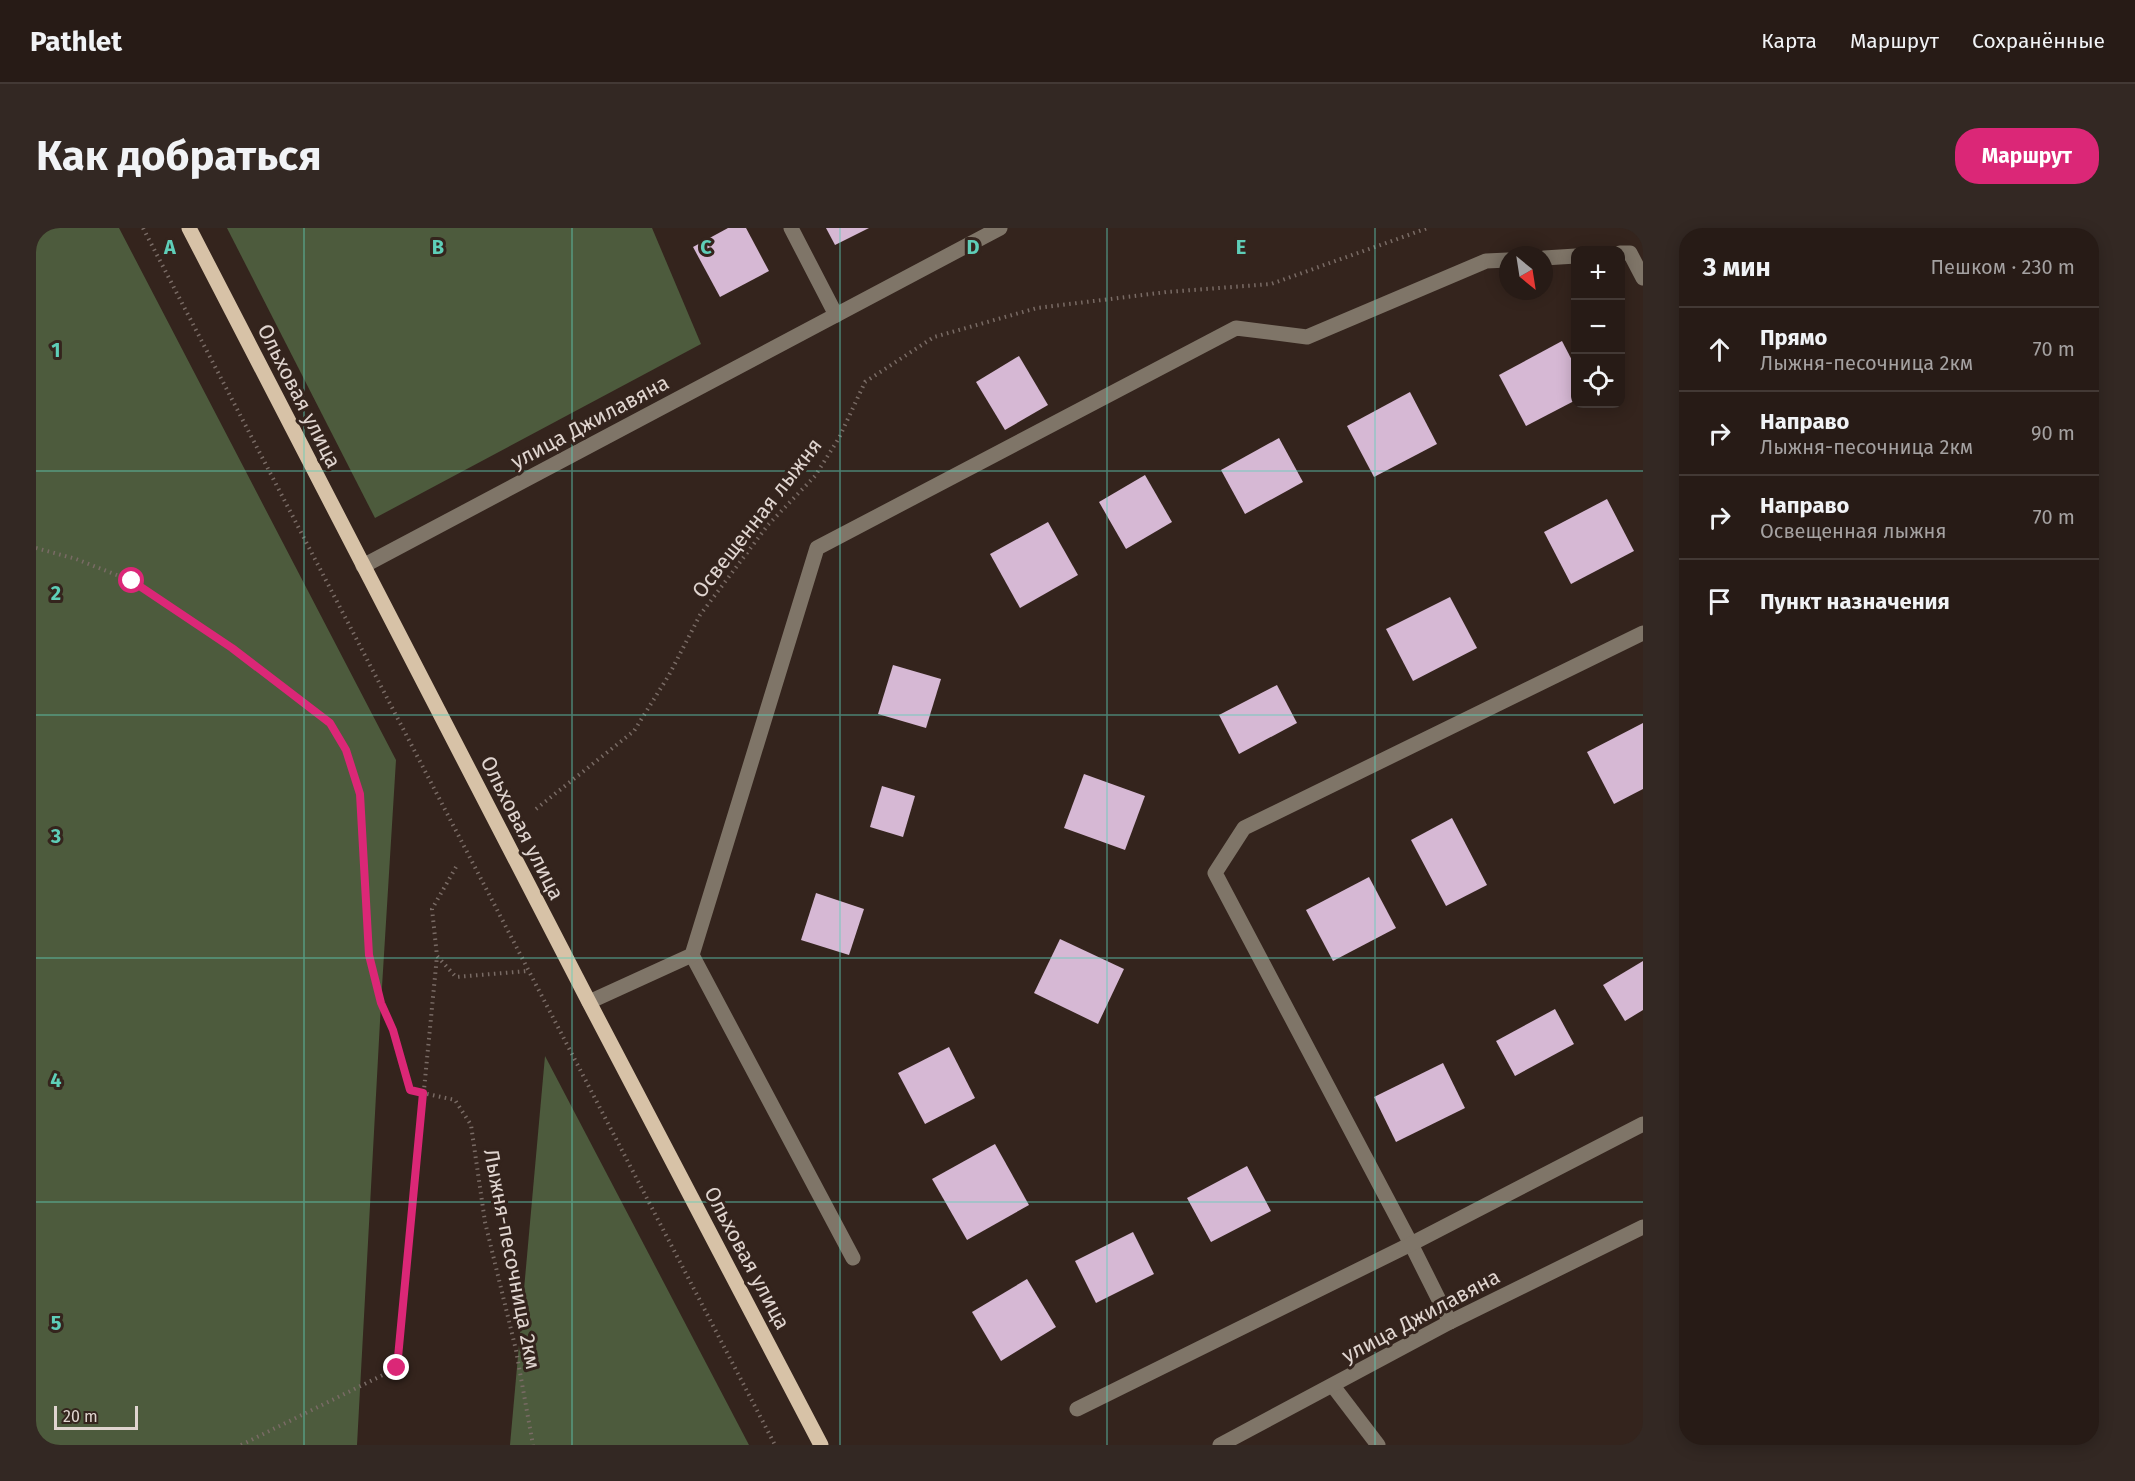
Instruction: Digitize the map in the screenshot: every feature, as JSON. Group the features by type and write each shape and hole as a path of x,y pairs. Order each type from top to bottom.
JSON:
{"main road":[{"name":"Ольховая улица","path":"189,228 821,1445"}],"street":[{"path":"790,228 836,315"},
{"name":"улица Джилавяна","path":"363,566 1000,228"},
{"path":"1625,253 1630,253 1643,278"},
{"path":"1553,257 1571,256"},
{"path":"854,1258 692,956 817,548 1236,328 1307,337 1486,261 1499,260"},
{"path":"1450,1322 1215,873 1244,828 1643,633"},
{"path":"589,1002 692,956"},
{"path":"1077,1409 1411,1244 1643,1124"},
{"name":"улица Джилавяна","path":"1220,1445 1450,1322 1643,1227"},
{"path":"1333,1386 1378,1445"}],"path":[{"path":"143,228 775,1445"},
{"name":"Освещенная лыжня","path":"536,809 634,731 669,675 700,615 768,525 815,476 839,438 865,382 875,375 934,337 1037,308 1167,292 1270,284 1428,228"},
{"path":"36,548 76,559 132,581 232,648 330,723 346,750 360,794 369,955 381,1003 393,1030 410,1090 423,1093"},
{"path":"241,1445 397,1368 437,956 432,909 456,867"},
{"path":"437,956 456,977 528,971"},
{"name":"Лыжня-песочница 2км","path":"423,1093 455,1100 471,1125 485,1222 516,1350 533,1445"}],"green space":[{"path":"36,228 119,228 396,760 357,1445 36,1445"},
{"path":"227,228 652,228 701,344 375,518"},
{"path":"545,1056 749,1445 510,1445"}],"building":[{"path":"728,228 746,228 769,271 720,297 693,247"},
{"path":"826,228 869,228 835,245"},
{"path":"1562,341 1571,358 1571,403 1526,426 1499,375"},
{"path":"1019,356 1048,405 1005,430 976,382"},
{"path":"1410,392 1437,444 1374,477 1347,426"},
{"path":"1279,438 1303,482 1245,514 1221,470"},
{"path":"1145,475 1172,522 1126,549 1099,502"},
{"path":"1607,499 1634,551 1571,584 1544,532"},
{"path":"1048,522 1078,575 1020,608 990,554"},
{"path":"1450,597 1477,648 1413,681 1386,629"},
{"path":"893,665 941,679 926,728 878,714"},
{"path":"1277,685 1297,723 1239,754 1219,715"},
{"path":"1643,723 1643,789 1614,804 1587,752"},
{"path":"1084,774 1145,796 1125,850 1064,828"},
{"path":"882,786 915,796 903,837 870,827"},
{"path":"1452,818 1487,885 1446,906 1411,840"},
{"path":"1369,877 1396,928 1333,961 1306,910"},
{"path":"816,893 864,909 849,955 801,940"},
{"path":"1060,939 1124,969 1098,1024 1034,993"},
{"path":"1643,961 1643,1010 1625,1021 1603,985"},
{"path":"1555,1009 1574,1044 1515,1076 1496,1041"},
{"path":"949,1047 975,1098 925,1124 898,1073"},
{"path":"1443,1063 1465,1108 1396,1142 1374,1097"},
{"path":"995,1144 1029,1205 967,1240 932,1179"},
{"path":"1247,1166 1271,1211 1211,1242 1187,1198"},
{"path":"1133,1232 1154,1274 1096,1303 1075,1261"},
{"path":"1027,1279 1056,1327 1001,1361 972,1312"}],"route":[{"path":"132,581 232,648 330,723 346,750 360,794 369,955 381,1003 393,1030 410,1090 423,1093 397,1368"}]}
